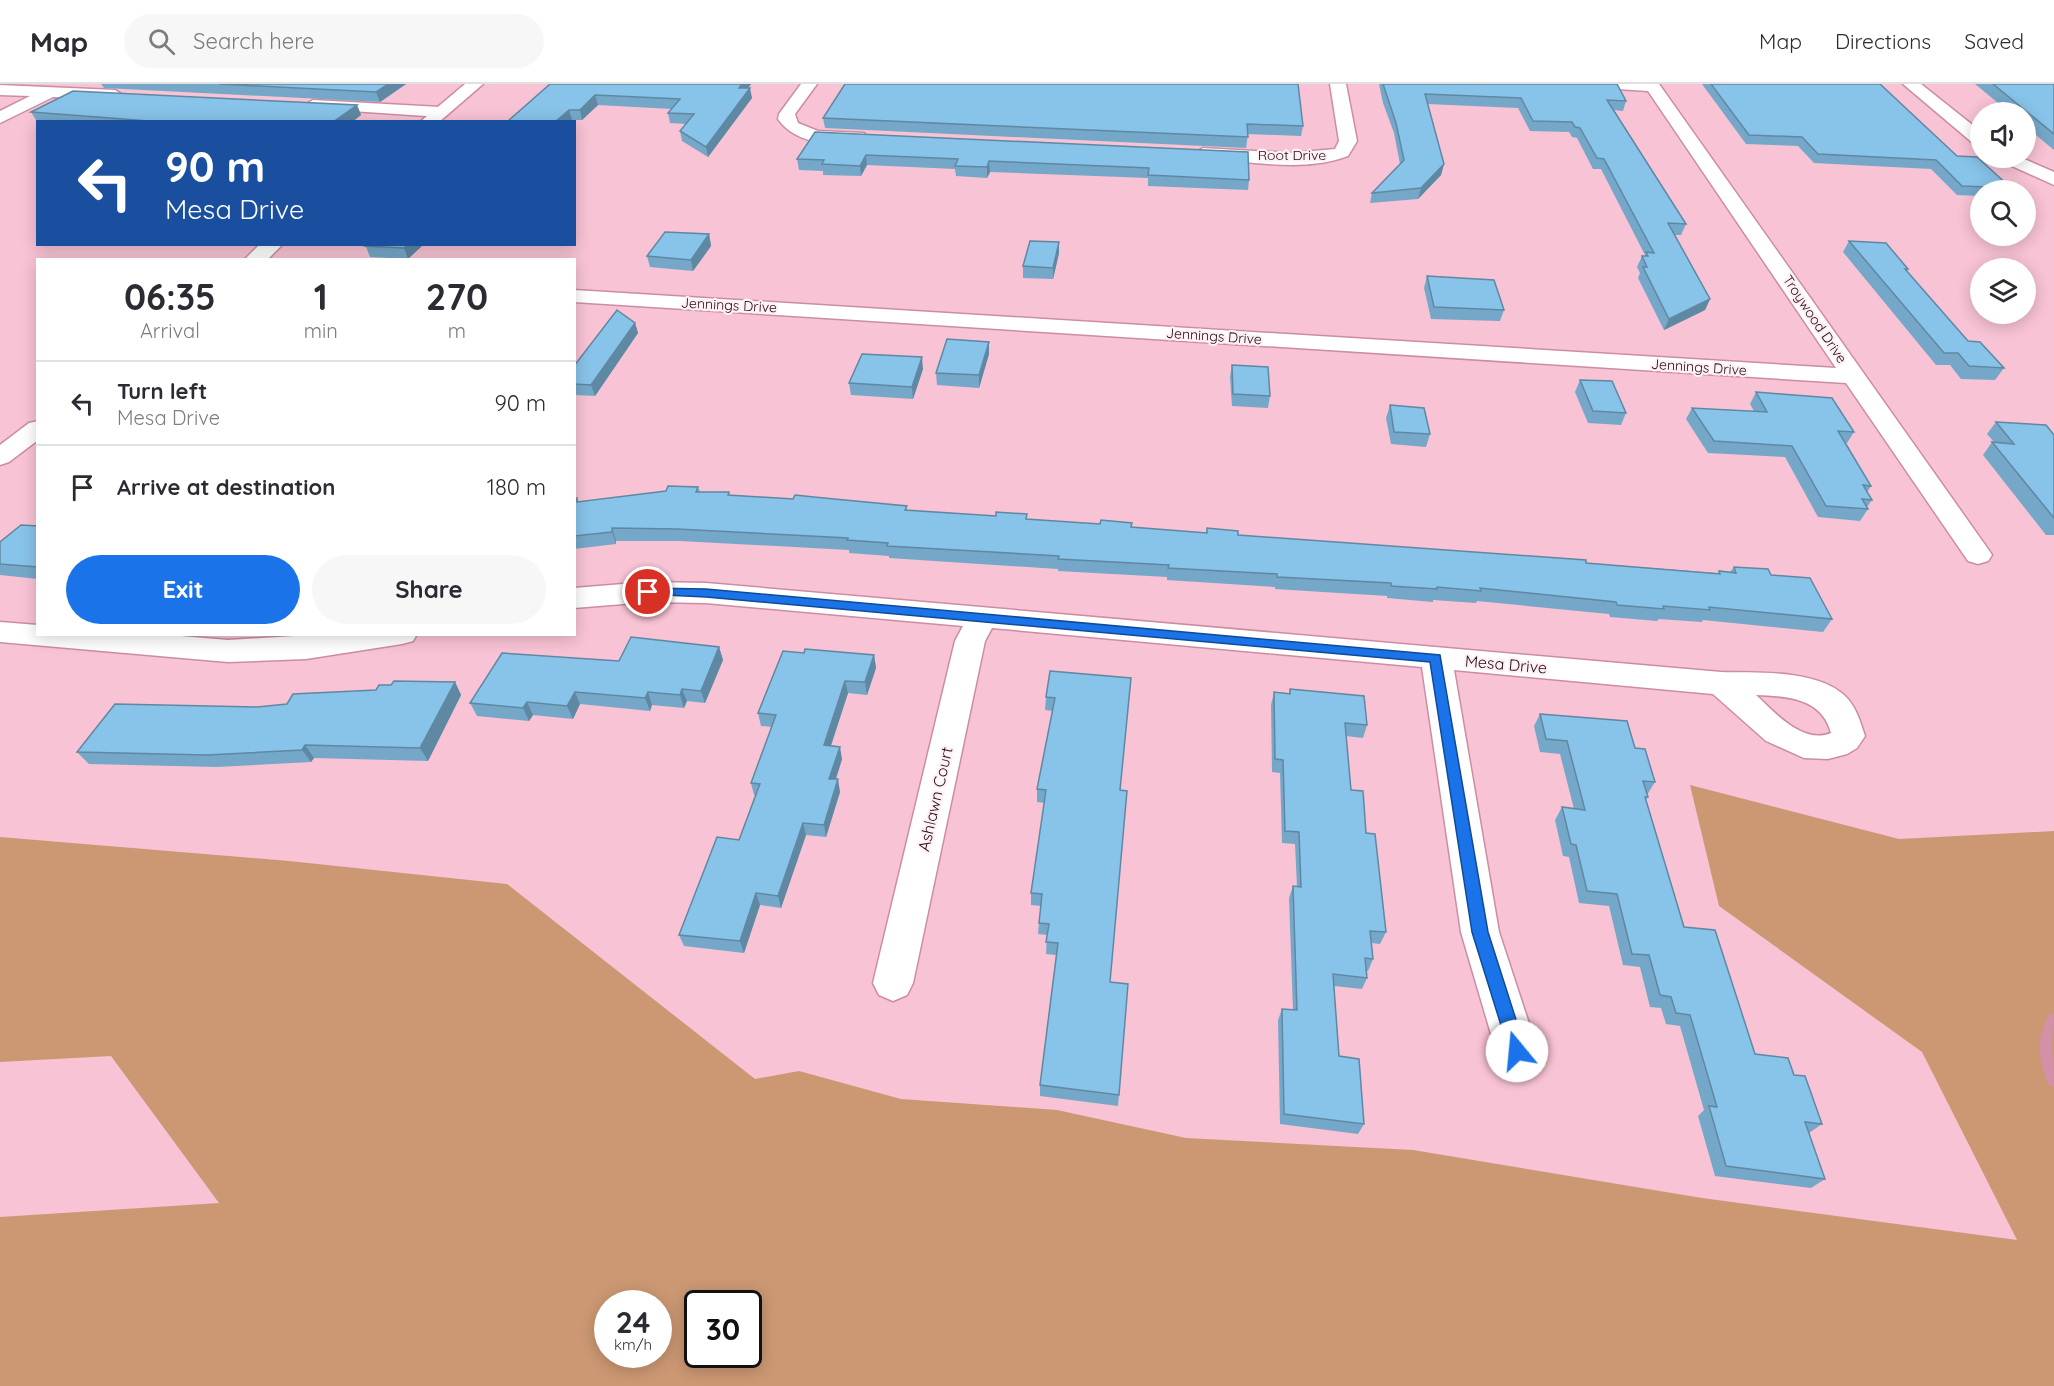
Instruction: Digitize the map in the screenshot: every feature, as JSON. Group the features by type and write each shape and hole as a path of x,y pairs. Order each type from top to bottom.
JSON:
{"street":[{"path":"298,104 434,117 475,84"},
{"path":"809,84 788,114 786,119 790,126 795,130 815,135 871,138"},
{"name":"Root Drive","path":"1190,152 1308,158 1340,154 1345,150 1348,141 1338,84"},
{"path":"1617,84 1652,85"},
{"path":"1911,84 1970,132"},
{"name":"Troywood Drive","path":"1652,85 1978,555"},
{"path":"0,90 133,96"},
{"path":"0,118 52,92"},
{"path":"2030,168 2054,179"},
{"path":"256,258 271,246"},
{"name":"Jennings Drive","path":"576,296 1853,376"},
{"path":"0,458 36,430"},
{"name":"Mesa Drive","path":"576,598 678,592 1721,683"},
{"name":"Ashlawn Court","path":"893,982 970,641 982,618"},
{"path":"0,632 36,635"},
{"path":"48,636 228,651 306,648 388,636"},
{"path":"1436,658 1480,932 1517,1051"}],"shaded area":[{"path":"1690,785 1899,839 2054,831 2054,1386 0,1386 0,1217 219,1203 111,1056 0,1062 0,837 289,861 507,884 755,1079 799,1071 901,1099 1057,1110 1186,1138 1413,1150 1702,1198 2017,1240 1922,1052 1719,906"}],"building":[{"path":"219,84 388,84 376,92"},
{"path":"550,84 742,84 739,88 750,88 706,147 680,131 694,114 668,113 680,99 595,95 580,110 569,110 557,120 509,120"},
{"path":"845,84 1298,84 1303,126 1247,124 1248,137 823,118"},
{"path":"1383,84 1617,84 1626,101 1607,100 1686,224 1668,223 1710,299 1669,319 1643,267 1647,267 1642,256 1648,256 1646,252 1654,253 1604,159 1597,158 1580,128 1575,127 1572,122 1533,121 1521,98 1425,94 1444,164 1421,188 1372,193 1404,160 1396,123"},
{"path":"1711,84 1880,84 1957,156 1970,157 1970,168 1989,168 2002,180 1970,180 1970,186 1962,186 1936,160 1818,154 1802,137 1749,135"},
{"path":"1993,84 2054,84 2054,134 2036,119 2036,102 2015,102"},
{"path":"73,91 357,105 336,120 136,120 31,112"},
{"path":"815,132 1248,152 1249,180 1148,175 1149,168 989,161 987,167 955,166 958,159 866,155 860,166 822,164 824,160 797,159"},
{"path":"665,232 709,234 691,260 647,256"},
{"path":"1030,241 1059,242 1053,268 1023,266"},
{"path":"1849,241 1886,243 1908,269 1905,269 1968,341 1980,342 2004,368 1969,366 1958,353 1944,353"},
{"path":"365,246 406,246 404,248"},
{"path":"1427,276 1494,280 1504,310 1434,307"},
{"path":"617,310 635,323 591,385 576,384 576,363"},
{"path":"947,339 989,342 979,375 936,373"},
{"path":"862,354 922,357 912,387 849,383"},
{"path":"1232,365 1268,367 1270,396 1233,394"},
{"path":"1580,380 1612,381 1626,413 1593,411"},
{"path":"1756,392 1832,398 1854,432 1838,431 1871,486 1863,485 1872,500 1862,499 1868,509 1826,506 1792,446 1714,441 1692,408 1767,412"},
{"path":"1390,405 1424,408 1430,434 1394,432"},
{"path":"1996,422 2046,425 2054,435 2054,518 1992,442 2014,444"},
{"path":"668,486 698,487 696,492 729,492 728,495 793,499 795,495 907,506 905,510 996,516 996,512 1027,514 1026,519 1100,524 1101,520 1132,523 1131,527 1207,533 1207,528 1238,531 1238,535 1586,560 1586,563 1720,574 1719,571 1736,573 1734,567 1768,569 1771,575 1810,578 1832,619 1709,607 1710,610 1617,605 1616,602 1480,588 1481,591 1391,586 1391,583 1168,568 1169,565 1058,559 1059,556 887,546 888,543 847,540 848,538 612,528 612,532 576,536 576,498 577,502 666,491"},
{"path":"21,525 36,526 36,567 0,564 0,542"},
{"path":"631,637 719,647 701,691 682,689 680,695 648,692 645,698 575,692 567,706 527,702 523,708 470,703 502,653 619,661"},
{"path":"805,649 874,655 865,682 845,681 824,745 840,747 829,779 838,779 824,825 803,823 778,896 756,893 740,941 679,935 717,837 739,840 760,784 751,783 776,715 758,713 783,651 804,653"},
{"path":"1050,671 1131,678 1120,790 1127,791 1110,982 1128,984 1119,1095 1040,1085 1058,943 1046,942 1049,924 1039,923 1042,894 1031,893 1046,790 1037,789 1055,698 1046,697"},
{"path":"394,681 455,682 420,748 305,745 302,750 207,755 77,752 115,704 257,707 287,704 293,694 376,690 379,685 391,685"},
{"path":"1290,689 1364,696 1367,725 1345,723 1351,790 1363,791 1366,833 1375,834 1386,932 1370,931 1373,959 1365,958 1367,978 1333,974 1339,1056 1359,1059 1364,1124 1284,1114 1282,1009 1297,1010 1293,886 1301,887 1299,832 1285,831 1283,760 1275,759 1274,692 1290,694"},
{"path":"1540,714 1627,721 1635,748 1645,749 1655,782 1643,781 1648,797 1645,797 1684,927 1715,930 1755,1054 1788,1058 1794,1075 1805,1076 1822,1124 1805,1122 1825,1179 1726,1166 1709,1106 1717,1107 1690,1015 1676,1013 1671,997 1660,995 1649,955 1632,954 1617,894 1587,891 1576,845 1571,844 1562,807 1585,810 1567,741 1546,739"}],"waterway":[{"path":"2054,1019 2046,1042 2047,1057 2054,1081"}],"route":[{"path":"648,592 706,593 1436,658 1480,932 1517,1051"}]}
